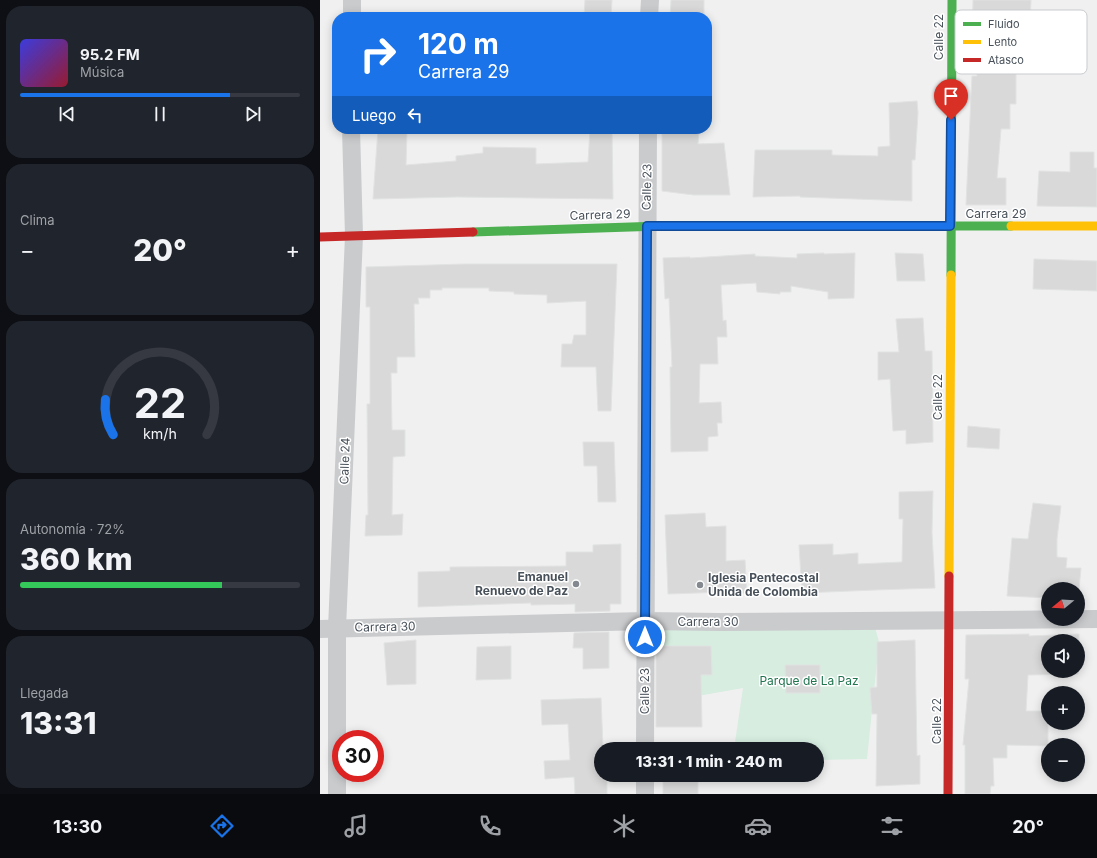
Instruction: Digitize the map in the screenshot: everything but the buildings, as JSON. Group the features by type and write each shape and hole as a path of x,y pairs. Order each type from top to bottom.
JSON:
{"street":[{"path":"352,0 352,12"},
{"path":"650,0 650,12"},
{"name":"Calle 22","path":"948,794 952,0"},
{"name":"Calle 24","path":"337,794 329,629 354,236 351,134"},
{"name":"Calle 23","path":"645,742 648,134"},
{"name":"Carrera 29","path":"320,236 647,226 1097,226"},
{"name":"Carrera 30","path":"329,629 645,621 720,622 1097,619"},
{"path":"645,782 645,794"}],"green space":[{"name":"Parque de La Paz","path":"872,616 879,642 867,759 824,760 824,742 735,742 743,688 658,703 659,636 669,617"}],"traffic: fast":[{"path":"951,275 952,0"},
{"path":"473,232 661,226"},
{"path":"834,226 1011,226"}],"traffic: slow":[{"path":"661,226 834,226"},
{"path":"1011,226 1097,226"},
{"path":"949,576 951,275"}],"traffic: jam":[{"path":"320,237 473,232"},
{"path":"948,794 949,576"}],"place":[{"name":"Emanuel Renuevo de Paz","path":"576,584"},
{"name":"Iglesia Pentecostal Unida de Colombia","path":"700,585"}],"route":[{"path":"645,637 647,226 950,226 951,120"}]}
